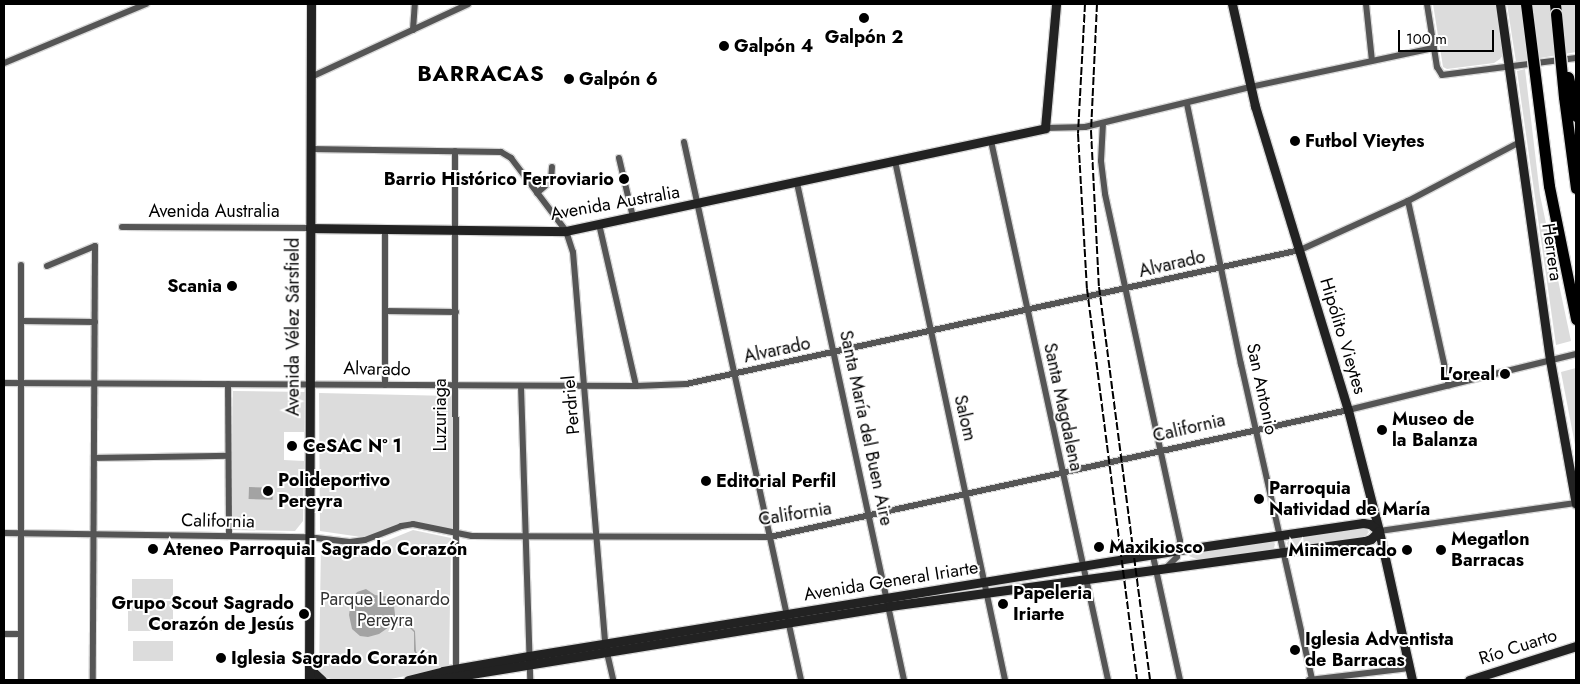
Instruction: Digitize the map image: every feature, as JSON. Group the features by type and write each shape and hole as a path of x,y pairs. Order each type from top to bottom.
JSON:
{"highway":[{"path":"1526,4 1549,186 1576,319"},
{"path":"1555,9 1576,116"},
{"path":"1555,9 1576,188"}],"main road":[{"name":"Avenida Vélez Sársfield","path":"309,680 311,4"},
{"path":"1045,128 1056,4"},
{"name":"Hipólito Vieytes","path":"1232,4 1250,87 1348,410 1379,531 1412,680"},
{"name":"Herrera","path":"1500,4 1550,360 1576,503"},
{"name":"Avenida Australia","path":"310,228 566,232 1045,128"},
{"name":"Avenida General Iriarte","path":"434,680 529,660 889,602 985,588 1086,579 1365,541 1371,539 1379,531 1370,524 1363,523 1180,550 1084,567 985,588"},
{"name":"Río Cuarto","path":"1469,680 1576,646"},
{"path":"309,668 322,680"},
{"name":"Avenida General Iriarte","path":"408,680 456,675"}],"street":[{"path":"4,63 146,4"},
{"path":"412,30 415,4"},
{"path":"311,78 468,4"},
{"path":"1366,4 1372,61"},
{"path":"1427,4 1440,72 1451,75 1576,58"},
{"path":"1045,128 1073,128 1103,123 1187,104 1250,87 1434,48"},
{"name":"San Antonio","path":"1187,104 1223,267 1255,429 1311,680"},
{"path":"1103,123 1103,178 1125,290 1180,541 1180,550 1174,561 1167,567"},
{"name":"Santa Magdalena","path":"991,141 1026,311 1108,680"},
{"path":"684,142 801,680"},
{"name":"Alvarado","path":"4,383 681,385 1125,290 1300,250 1408,201 1520,142"},
{"path":"310,149 454,151"},
{"name":"Perdriel","path":"454,151 500,152 511,158 566,232 573,252 606,648 613,680"},
{"name":"Luzuriaga","path":"454,151 456,230 456,675"},
{"path":"619,158 633,217"},
{"name":"Salom","path":"895,162 1005,680"},
{"path":"537,193 551,182 552,167"},
{"name":"Santa María del Buen Aire","path":"797,183 889,602 904,680"},
{"path":"1408,201 1449,386"},
{"path":"599,224 636,386"},
{"name":"Avenida Australia","path":"122,227 310,228"},
{"path":"385,229 385,385"},
{"path":"47,266 95,246 93,680"},
{"path":"21,680 22,265"},
{"path":"385,310 456,312"},
{"path":"22,321 95,322"},
{"name":"California","path":"4,533 308,537 354,542 410,524 455,534 770,537 1348,410 1576,354"},
{"path":"228,384 229,536"},
{"path":"521,386 530,680"},
{"path":"94,458 228,456"},
{"name":"Avenida General Iriarte","path":"1379,531 1576,503"},
{"path":"1153,556 1180,680"},
{"path":"4,634 21,634"},
{"path":"1311,680 1409,668"}],"green space":[{"path":"1433,4 1495,4 1503,55 1500,59 1494,63 1447,69 1443,67"},
{"path":"1507,4 1575,4 1576,52 1516,62"},
{"path":"1525,69 1540,195 1571,341 1556,345 1517,71"},
{"path":"1576,368 1576,450 1561,372"},
{"name":"Polideportivo Pereyra","path":"233,391 305,392 304,432 284,432 284,460 304,461 303,521 295,531 232,530"},
{"name":"Parque Leonardo Pereyra","path":"319,393 452,396 452,529 414,520 368,538 320,531"},
{"path":"1365,527 1369,532 1364,538 1289,548 1287,543 1291,538"},
{"name":"Parque Leonardo Pereyra","path":"413,530 451,538 449,667 386,680 334,680 321,676 319,672 321,543 369,548"},
{"path":"1271,540 1275,544 1271,550 1199,560 1189,556 1192,552"},
{"path":"132,579 173,579 173,599 132,599"},
{"path":"128,601 173,601 173,631 128,631"},
{"path":"133,641 173,641 173,661 133,661"}],"shaded area":[{"path":"249,487 273,488 273,500 249,499"},
{"path":"366,589 375,595 390,597 394,606 396,623 409,625 415,631 416,651 421,661 414,651 414,632 409,627 392,625 379,634 368,637 360,636 352,629 349,615 351,601 357,592"}],"railway":[{"path":"1085,4 1078,134 1087,289 1137,680"},
{"path":"1097,4 1091,131 1099,287 1150,680"}],"place":[{"name":"Galpón 2","path":"864,18"},
{"name":"Galpón 4","path":"724,46"},
{"name":"Galpón 6","path":"569,79"},
{"name":"Futbol Vieytes","path":"1295,141"},
{"name":"Barrio Histórico Ferroviario","path":"624,179"},
{"name":"Scania","path":"232,286"},
{"name":"L'oreal","path":"1505,374"},
{"name":"Museo de la Balanza","path":"1382,430"},
{"name":"CeSAC Nº 1","path":"292,446"},
{"name":"Editorial Perfil","path":"706,481"},
{"name":"Polideportivo Pereyra","path":"268,491"},
{"name":"Parroquia Natividad de María","path":"1259,499"},
{"name":"Maxikiosco","path":"1099,547"},
{"name":"Ateneo Parroquial Sagrado Corazón","path":"153,549"},
{"name":"Minimercado","path":"1407,550"},
{"name":"Megatlon Barracas","path":"1441,550"},
{"name":"Papeleria Iriarte","path":"1003,604"},
{"name":"Grupo Scout Sagrado Corazón de Jesús","path":"304,614"},
{"name":"Iglesia Adventista de Barracas","path":"1295,650"},
{"name":"Iglesia Sagrado Corazón","path":"221,658"}],"district":[{"name":"BARRACAS","path":"481,74"}]}
